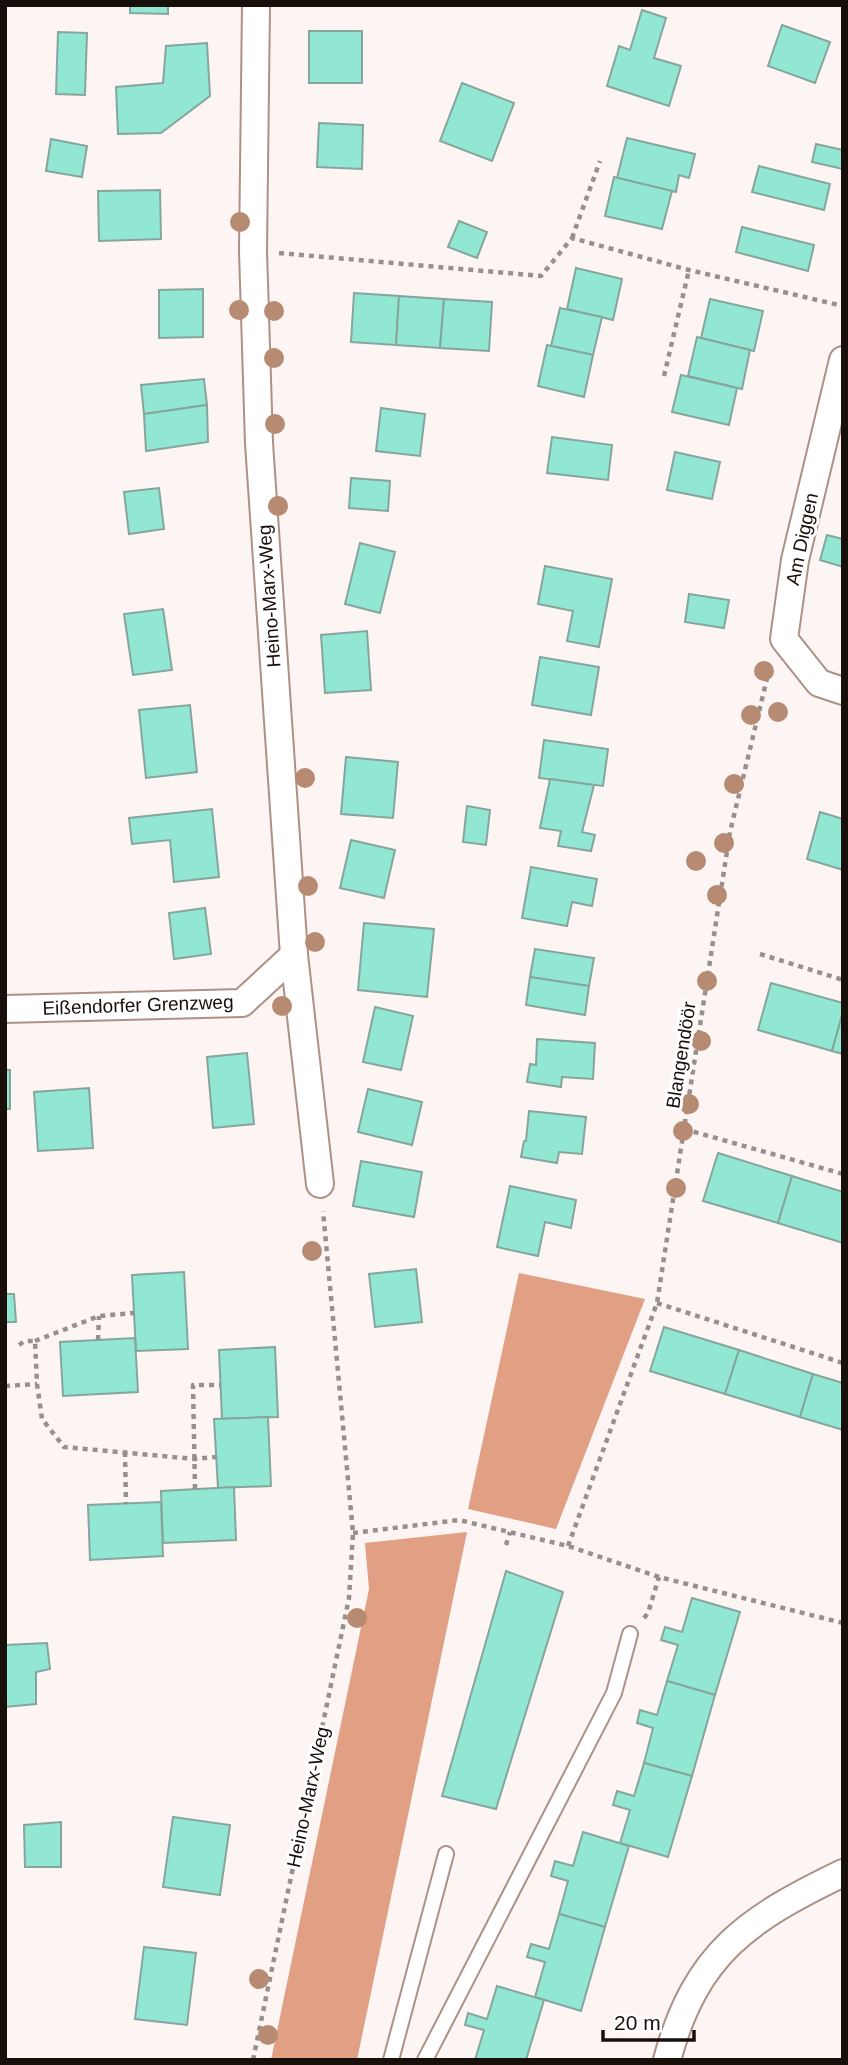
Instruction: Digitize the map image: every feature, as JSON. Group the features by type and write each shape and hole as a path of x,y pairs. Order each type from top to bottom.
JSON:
{"street":[{"name":"Heino-Marx-Weg","path":"256,5 253,251 259,443 294,955 320,1184"},
{"name":"Am Diggen","path":"843,360 795,560 784,639 819,683 843,691"},
{"name":"Eißendorfer Grenzweg","path":"5,1009 242,1003 294,955"},
{"path":"667,2060 686,2003 712,1962 744,1929 783,1902 843,1873"}],"lane":[{"path":"425,2060 614,1693 630,1634"},
{"path":"391,2060 446,1854"}],"path":[{"path":"253,251 541,276 572,238 600,161"},
{"path":"572,238 689,270 843,306"},
{"path":"664,376 689,270"},
{"name":"Blangendöör","path":"568,1546 657,1303 730,832 772,655"},
{"path":"760,954 843,980"},
{"path":"684,1129 843,1174"},
{"name":"Heino-Marx-Weg","path":"253,2060 349,1598 353,1534 320,1184"},
{"path":"657,1303 843,1363"},
{"path":"19,1345 99,1316 134,1313"},
{"path":"98,1340 99,1316"},
{"path":"35,1341 42,1419 64,1447 195,1459 216,1457"},
{"path":"5,1386 37,1384"},
{"path":"195,1489 193,1385 220,1385"},
{"path":"125,1452 125,1504"},
{"path":"353,1534 460,1520 568,1546 659,1577 843,1623"},
{"path":"506,1545 510,1532"},
{"path":"630,1634 648,1613 659,1577"}],"shaded area":[{"path":"519,1273 645,1299 556,1529 468,1509"},
{"path":"467,1532 357,2060 271,2060 369,1589 365,1543"}],"building":[{"path":"130,5 168,5 168,14 130,13"},
{"path":"642,10 666,18 654,58 681,66 669,106 607,86 619,46 630,50"},
{"path":"782,25 830,42 815,83 768,66"},
{"path":"309,31 362,31 362,83 309,83"},
{"path":"58,32 87,33 85,95 56,94"},
{"path":"207,43 210,96 161,133 118,134 116,87 163,83 166,46"},
{"path":"462,83 514,103 492,161 440,141"},
{"path":"319,123 363,125 362,169 317,167"},
{"path":"627,138 695,154 689,178 679,175 676,192 617,178"},
{"path":"51,139 87,146 82,177 46,171"},
{"path":"816,144 843,150 843,169 812,162"},
{"path":"759,166 830,184 824,210 752,192"},
{"path":"614,177 672,191 662,229 605,216"},
{"path":"160,190 161,239 99,241 98,191"},
{"path":"459,221 487,232 477,258 448,247"},
{"path":"742,227 814,245 808,271 736,252"},
{"path":"576,268 622,279 613,320 567,309"},
{"path":"203,289 203,337 159,338 159,290"},
{"path":"354,293 399,296 396,345 351,342"},
{"path":"399,296 444,299 440,348 396,345"},
{"path":"444,299 492,302 489,351 440,348"},
{"path":"710,299 763,311 754,351 701,338"},
{"path":"560,308 602,317 593,355 551,346"},
{"path":"697,337 750,350 742,389 688,376"},
{"path":"547,345 593,355 584,397 538,386"},
{"path":"681,375 737,388 729,425 672,412"},
{"path":"204,379 207,405 144,414 141,385"},
{"path":"207,405 208,442 146,451 144,414"},
{"path":"381,408 425,414 420,456 376,451"},
{"path":"552,437 612,445 608,480 547,473"},
{"path":"675,452 720,462 712,499 667,490"},
{"path":"351,478 390,481 388,511 349,508"},
{"path":"159,488 164,529 129,534 124,492"},
{"path":"827,535 843,539 843,567 820,560"},
{"path":"360,543 395,552 380,613 345,604"},
{"path":"545,566 612,579 599,647 567,641 573,611 538,604"},
{"path":"689,594 729,600 724,628 685,622"},
{"path":"163,609 172,670 133,675 124,614"},
{"path":"367,631 371,690 325,693 321,635"},
{"path":"540,657 599,667 591,715 532,705"},
{"path":"190,705 197,772 146,778 139,710"},
{"path":"544,740 608,749 603,786 539,778"},
{"path":"346,757 398,762 393,818 341,814"},
{"path":"550,779 594,785 582,832 595,835 591,851 558,846 561,831 540,828"},
{"path":"467,806 490,810 486,845 463,842"},
{"path":"212,809 219,877 174,882 170,840 132,844 129,818"},
{"path":"820,812 843,819 843,870 807,859"},
{"path":"351,840 395,850 384,898 340,888"},
{"path":"531,867 597,879 592,906 572,902 567,926 522,918"},
{"path":"205,908 211,954 174,959 169,913"},
{"path":"364,923 434,929 427,997 358,990"},
{"path":"535,949 594,958 589,986 530,977"},
{"path":"530,977 589,986 585,1015 526,1005"},
{"path":"771,983 843,1003 832,1051 758,1030"},
{"path":"375,1007 413,1016 401,1070 363,1062"},
{"path":"843,1012 843,1054 832,1051"},
{"path":"537,1039 595,1043 593,1079 562,1077 561,1087 527,1082 530,1064 536,1065"},
{"path":"247,1053 254,1124 213,1128 207,1057"},
{"path":"5,1070 10,1070 10,1109 5,1109"},
{"path":"89,1088 93,1148 38,1151 34,1092"},
{"path":"368,1089 422,1102 412,1145 358,1132"},
{"path":"529,1111 586,1117 582,1154 559,1152 557,1163 521,1157 526,1141"},
{"path":"718,1153 792,1176 778,1223 703,1201"},
{"path":"361,1161 422,1172 414,1217 353,1206"},
{"path":"792,1176 843,1192 843,1243 778,1223"},
{"path":"510,1186 576,1200 571,1228 545,1222 538,1256 497,1247"},
{"path":"416,1269 422,1322 375,1327 369,1274"},
{"path":"184,1272 188,1349 136,1351 132,1275"},
{"path":"5,1294 14,1294 16,1322 5,1322"},
{"path":"664,1327 739,1350 725,1394 650,1371"},
{"path":"135,1338 138,1392 63,1396 60,1342"},
{"path":"275,1347 278,1417 222,1419 219,1350"},
{"path":"739,1350 813,1374 800,1417 725,1394"},
{"path":"813,1374 843,1383 843,1430 800,1417"},
{"path":"268,1417 271,1486 218,1488 214,1419"},
{"path":"234,1487 236,1540 163,1543 161,1491"},
{"path":"161,1502 163,1556 90,1560 88,1505"},
{"path":"506,1571 563,1592 496,1809 442,1796"},
{"path":"692,1598 740,1612 715,1695 667,1681 678,1645 661,1640 665,1627 682,1632"},
{"path":"47,1643 50,1669 36,1672 36,1704 5,1707 5,1645"},
{"path":"667,1681 715,1695 692,1776 644,1763 653,1728 637,1723 640,1710 657,1715"},
{"path":"644,1763 692,1776 668,1857 620,1843 630,1810 613,1805 617,1791 634,1796"},
{"path":"173,1817 230,1825 220,1895 163,1887"},
{"path":"61,1822 61,1867 25,1867 24,1825"},
{"path":"583,1832 629,1846 605,1927 559,1914 568,1881 551,1876 555,1861 573,1866"},
{"path":"559,1914 605,1927 581,2011 535,1997 545,1962 527,1957 531,1944 549,1949"},
{"path":"144,1947 196,1953 187,2025 135,2019"},
{"path":"497,1986 544,2000 526,2060 475,2060 484,2030 465,2025 468,2013 487,2019"}]}
